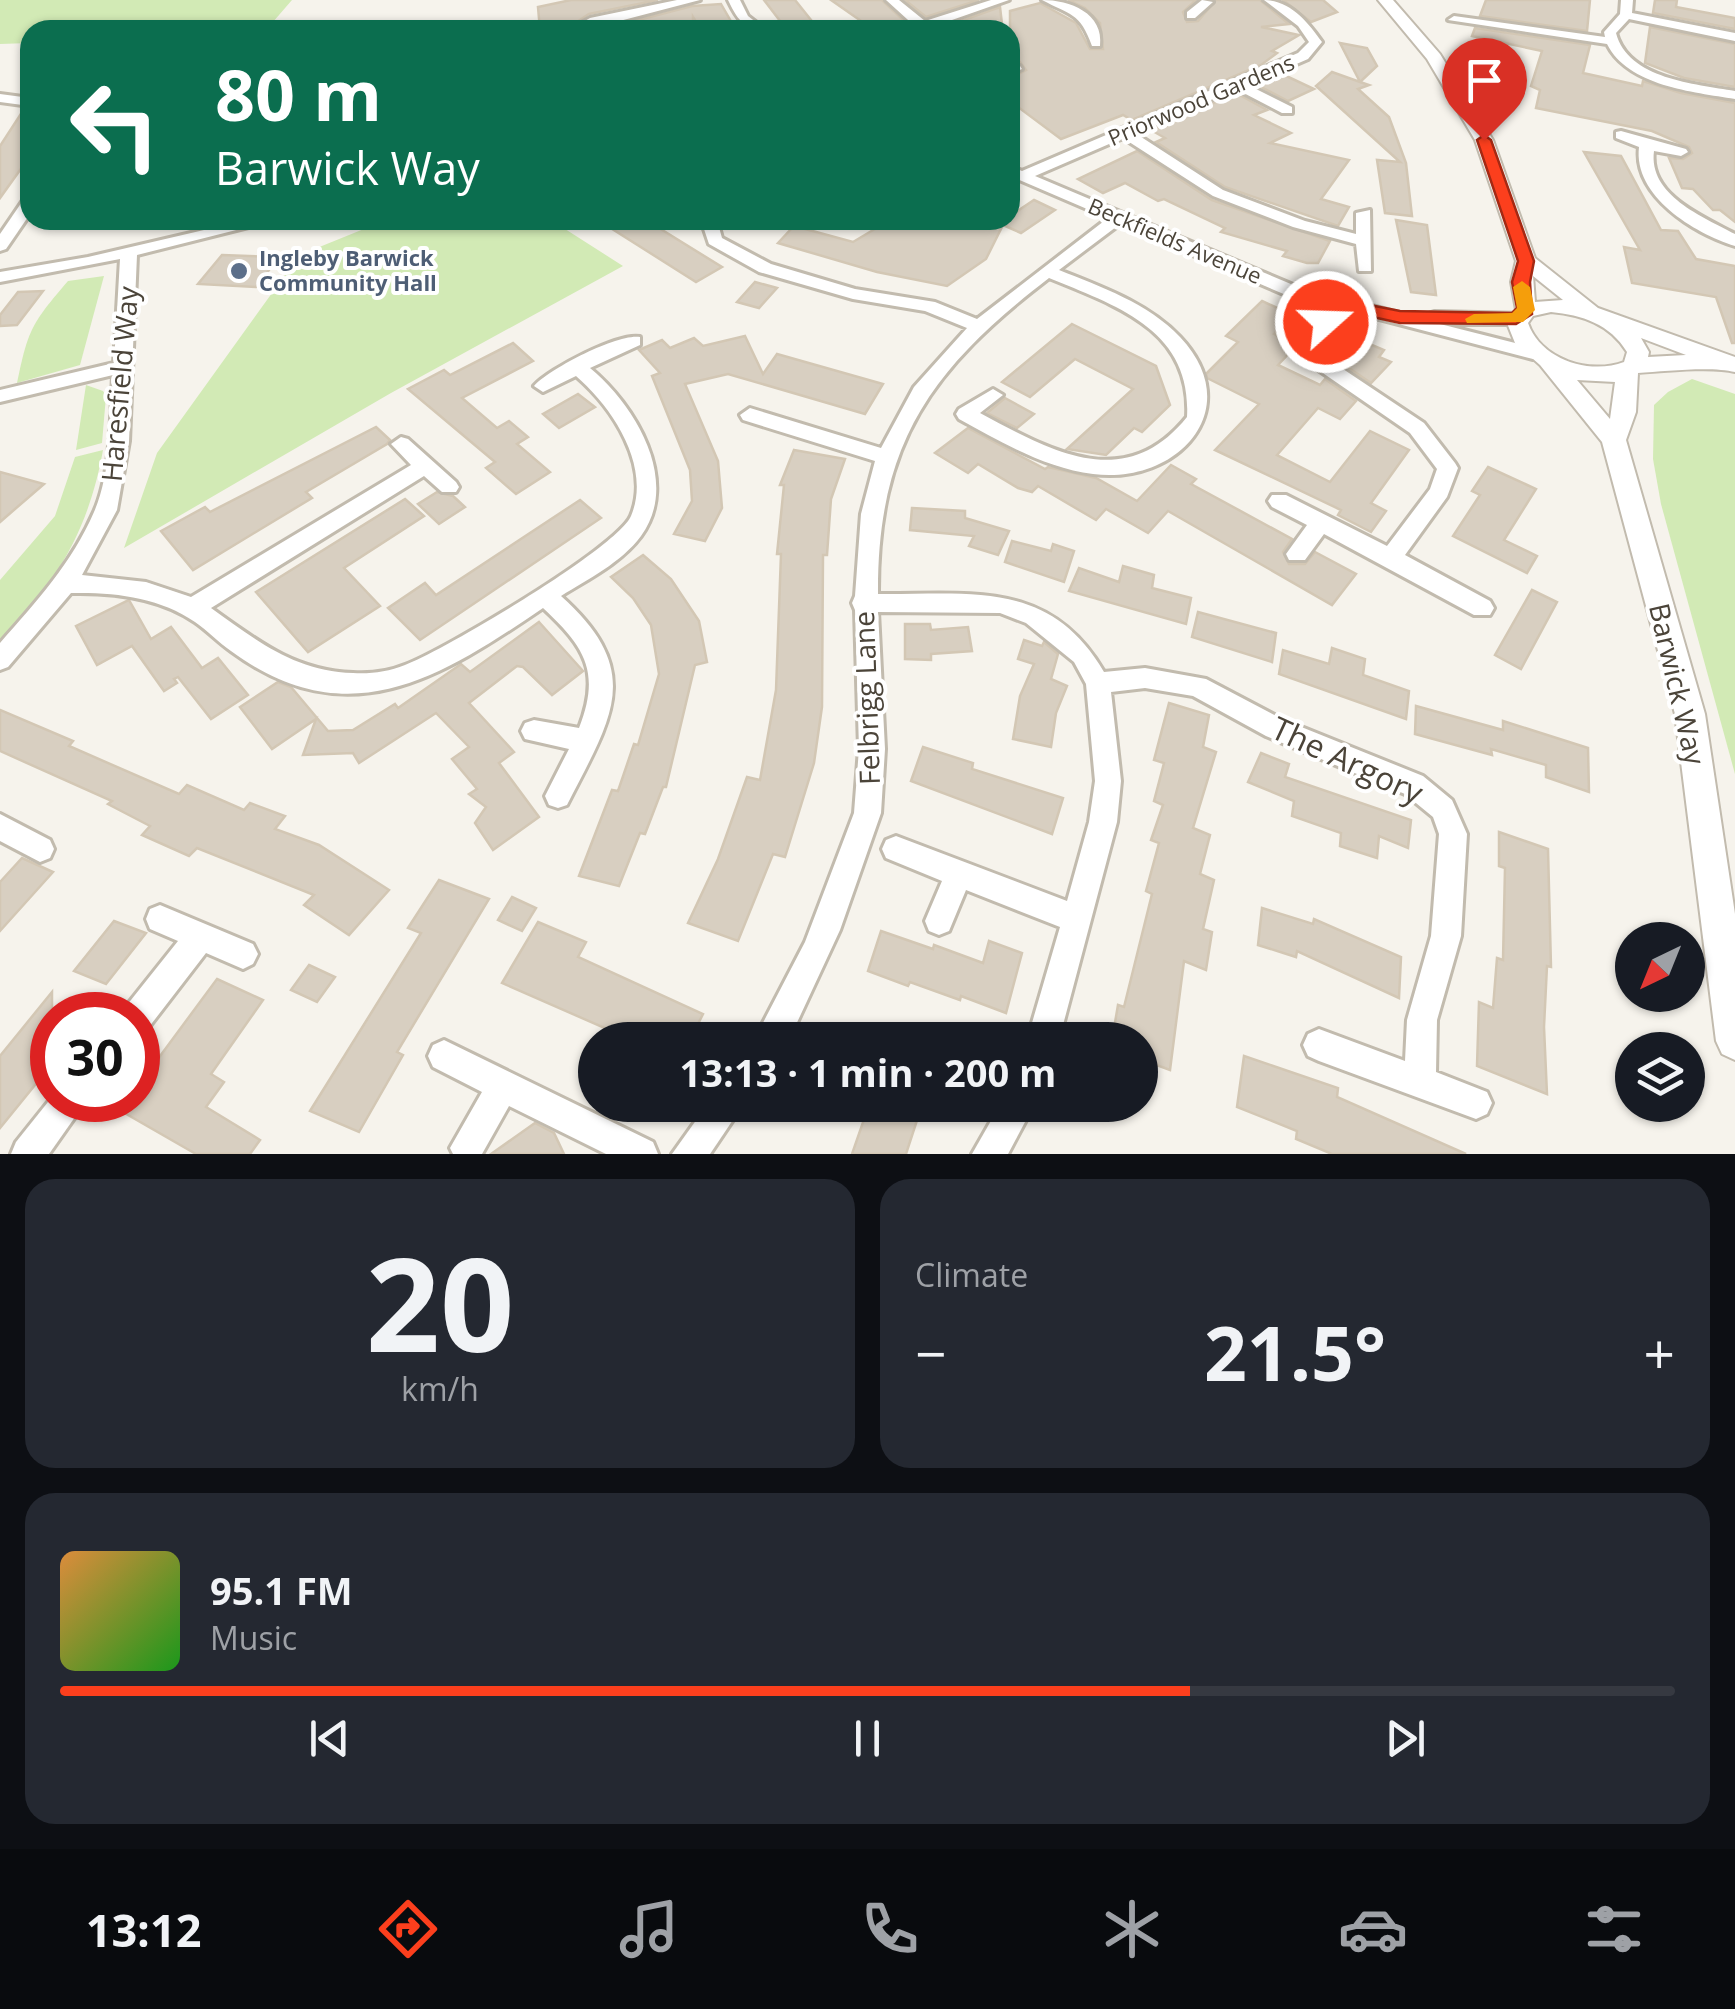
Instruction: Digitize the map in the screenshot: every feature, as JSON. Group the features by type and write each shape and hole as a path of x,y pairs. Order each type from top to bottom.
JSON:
{"street":[{"path":"599,20 694,0"},
{"path":"892,0 916,20"},
{"path":"947,20 1003,0"},
{"path":"1048,0 1080,12 1099,35"},
{"name":"Priorwood Gardens","path":"1020,172 1240,86 1303,56 1316,42 1302,22 1270,0"},
{"path":"1384,0 1434,57 1484,140 1526,261 1521,282 1521,314 1552,305 1600,316 1735,365"},
{"path":"1626,16 1627,0"},
{"path":"1191,15 1210,1"},
{"path":"1610,42 1613,26 1626,16 1735,36"},
{"path":"1454,20 1489,19 1610,42 1621,58 1650,74 1735,95"},
{"path":"1240,86 1286,110"},
{"path":"1125,133 1218,192 1299,224 1364,241"},
{"path":"1621,135 1680,152"},
{"path":"1647,145 1643,157 1646,174 1660,192 1730,246"},
{"name":"Beckfields Avenue","path":"1020,176 1255,276 1335,303 1400,317 1542,358"},
{"path":"1364,213 1365,268"},
{"path":"0,246 20,217"},
{"name":"Felbrigg Lane","path":"780,1022 823,941 870,799 871,689 864,602 872,509 885,457 918,396 977,325 1118,218"},
{"path":"0,277 226,230"},
{"path":"712,230 715,240 765,268 852,294 929,306 977,325"},
{"name":"Haresfield Way","path":"0,660 65,584 96,533 112,488 130,253"},
{"path":"1526,261 1631,338 1638,352 1631,369"},
{"path":"966,414 1019,442 1085,468 1132,466 1166,451 1197,418 1197,385 1179,351 1150,317 1047,270"},
{"path":"1335,303 1315,349 1324,365 1417,428 1448,468 1440,492 1391,558"},
{"name":"Beckfields Avenue","path":"1400,317 1521,314"},
{"name":"Barwick Way","path":"1521,314 1515,327 1522,342 1542,358 1614,440 1690,714 1728,934 1735,1041"},
{"path":"543,386 634,341"},
{"path":"1542,358 1594,376 1681,362 1735,365"},
{"path":"0,396 123,366"},
{"path":"65,584 131,586 192,608 268,662 336,682 367,684 426,668 544,595 624,540 638,523 646,495 638,448 604,390 577,367"},
{"name":"Barwick Way","path":"1614,440 1624,412 1631,369"},
{"path":"947,429 993,395"},
{"path":"750,415 885,457"},
{"path":"401,444 448,487"},
{"path":"192,608 425,466"},
{"path":"1279,501 1482,608"},
{"path":"1297,554 1320,524"},
{"path":"544,595 566,612 594,645 602,662 604,688 585,741 558,796"},
{"path":"864,602 1001,604 1034,616 1061,635 1082,655 1098,682 1108,781 1094,867 1048,1022"},
{"name":"The Argory","path":"1098,682 1145,678 1197,686 1275,728 1414,785 1443,809 1452,834 1446,936 1422,1020 1420,1082"},
{"path":"534,732 585,741"},
{"path":"0,828 40,848"},
{"path":"896,849 1078,920"},
{"path":"939,921 960,872"},
{"path":"160,919 243,954"},
{"path":"157,992 201,936"},
{"path":"1319,1045 1476,1103"},
{"path":"444,1056 641,1154"},
{"path":"467,1148 504,1084"},
{"path":"28,1154 53,1122"},
{"path":"689,1154 714,1122"},
{"path":"989,1154 1008,1122"}],"green space":[{"path":"0,0 292,0 275,20 20,20 20,43 0,44"},
{"path":"361,230 567,230 623,266 391,393 124,548 157,453 285,275 312,250"},
{"path":"104,276 80,365 17,383 33,328 56,295 68,281"},
{"path":"1692,379 1735,394 1735,774 1661,504 1653,459 1654,405"},
{"path":"86,385 106,396 102,443 76,450"},
{"path":"103,450 88,507 67,555 38,599 0,643 0,580 55,516 75,457"}],"building":[{"path":"571,0 658,0 589,14 580,20 539,20 538,7"},
{"path":"764,0 795,0 811,20 779,20"},
{"path":"831,0 882,0 903,20 860,20"},
{"path":"905,0 979,0 926,17"},
{"path":"1068,0 1196,0 1183,12 1187,22 1198,21 1216,0 1260,0 1289,24 1261,27 1299,35 1272,51 1277,53 1261,65 1132,120 1123,115 1061,139 1020,108 1020,73 1026,70 1020,62 1020,20 1010,20 1010,11 1040,3 1076,23 1090,49 1103,49 1100,23 1085,8"},
{"path":"1283,0 1323,0 1337,12 1311,22"},
{"path":"1486,0 1590,0 1587,31 1480,16"},
{"path":"1655,0 1677,0 1676,7 1735,18 1735,29 1653,13"},
{"path":"721,4 730,20 638,20 692,6"},
{"path":"1000,7 1002,20 963,20"},
{"path":"1650,27 1735,44 1735,87 1684,78 1645,63"},
{"path":"1475,28 1590,45 1583,73 1642,86 1643,81 1735,103 1735,222 1720,210 1713,210 1693,189 1682,188 1669,158 1683,159 1692,153 1689,147 1652,131 1536,108 1540,90 1531,86 1542,51 1472,36"},
{"path":"1340,43 1367,48 1377,66 1360,82"},
{"path":"1332,72 1369,85 1358,89 1389,117 1406,163 1412,216 1385,213 1377,160 1400,162 1316,86"},
{"path":"1282,74 1314,89 1288,101 1257,85"},
{"path":"1236,93 1267,110 1254,115 1291,133 1270,143 1349,160 1321,199 1349,207 1338,226 1225,187 1156,142 1165,138 1151,130"},
{"path":"20,115 20,170 0,198 0,146"},
{"path":"1137,151 1212,200 1330,241 1318,263 1307,263 1283,256 1287,251 1221,232 1225,228 1125,183 1103,193 1078,179"},
{"path":"1584,152 1621,156 1661,230 1678,231 1696,259 1735,266 1735,343 1716,297 1632,283 1624,247 1640,250"},
{"path":"1034,200 1055,210 1021,233 1014,230 1020,230 1020,209"},
{"path":"1396,220 1427,225 1436,295 1411,292"},
{"path":"614,230 662,230 722,267 696,282"},
{"path":"790,230 809,230 853,242 873,230 1000,230 986,259 947,286 877,272 778,243"},
{"name":"Ingleby Barwick Community Hall","path":"222,255 279,257 256,287 198,284"},
{"path":"755,282 777,288 759,308 737,302"},
{"path":"43,291 17,325 0,326 0,315 18,292"},
{"path":"1262,301 1293,315 1274,334 1297,345 1278,365 1320,385 1325,379 1356,401 1340,419 1318,408 1277,455 1330,482 1370,431 1409,450 1371,503 1386,511 1371,532 1338,515 1341,510 1215,450 1259,404 1206,374 1238,342 1226,336"},
{"path":"1072,324 1156,366 1170,405 1142,432 1134,428 1106,455 1067,449 1133,389 1075,359 1030,397 1002,382"},
{"path":"745,336 763,374 777,354 883,384 865,414 728,374 685,384 718,461 722,508 705,541 674,534 692,501 690,470 652,376 660,373 639,350 662,340 670,348 694,338 703,346"},
{"path":"1360,340 1384,350 1379,357 1391,362 1371,383 1340,362"},
{"path":"513,343 533,361 462,398 497,428 509,421 528,437 517,444 550,472 516,494 486,468 495,462 408,389 444,370 450,375"},
{"path":"578,394 595,407 559,428 543,414"},
{"path":"1005,398 1034,414 1017,428 987,413"},
{"path":"376,427 390,440 387,444 306,492 312,498 193,570 161,531 205,507 210,512"},
{"path":"968,428 1045,469 1096,478 1137,501 1171,465 1196,479 1191,484 1292,539 1283,552 1289,564 1305,564 1315,552 1356,574 1332,605 1168,511 1148,533 1106,509 1096,520 1038,486 1032,492 1018,488 978,464 968,473 935,453"},
{"path":"794,450 845,459 831,499 827,555 823,555 822,707 814,763 785,857 773,854 738,941 688,923 718,859 747,777 760,780 776,690 781,554 777,554 784,485 780,485"},
{"path":"1488,467 1536,489 1504,540 1537,556 1527,573 1453,536 1480,495 1472,491"},
{"path":"0,472 44,484 0,522"},
{"path":"437,492 453,496 465,507 439,524 418,504"},
{"path":"405,499 424,516 344,568 380,606 308,652 256,592"},
{"path":"580,500 601,518 420,640 388,608 425,583 436,595"},
{"path":"912,508 965,511 965,518 1009,531 998,555 969,546 974,536 910,530"},
{"path":"1012,541 1051,551 1053,544 1074,551 1064,582 1005,562"},
{"path":"643,555 671,579 699,621 707,662 695,665 666,787 645,834 640,833 619,886 579,876 612,790 618,791 634,744 638,745 659,674 651,625 633,598 611,577"},
{"path":"1123,566 1154,575 1152,588 1191,598 1186,624 1069,591 1079,568 1119,582"},
{"path":"1532,590 1557,602 1521,669 1495,655"},
{"path":"129,600 151,639 171,627 202,668 218,658 248,695 211,719 178,677 174,679 177,683 164,691 132,646 97,665 76,626"},
{"path":"1198,612 1276,633 1272,662 1192,637"},
{"path":"539,622 583,671 552,695 523,667 517,666 469,703 514,752 499,763 539,817 493,850 475,823 486,807 469,794 477,789 452,759 469,747 436,713 359,763 353,753 303,755 316,719 272,749 240,707 278,682 291,687 328,731 353,730 395,704 398,708 461,664 470,672"},
{"path":"905,624 930,624 931,630 968,627 972,651 931,654 931,660 905,659"},
{"path":"1024,640 1042,646 1044,642 1058,654 1051,679 1067,686 1056,713 1051,747 1013,739 1020,696 1034,664 1018,659"},
{"path":"1332,648 1365,659 1363,675 1409,691 1406,719 1279,674 1283,650 1329,664"},
{"path":"1169,703 1209,715 1203,747 1216,752 1193,828 1210,835 1200,874 1214,880 1203,929 1212,932 1206,970 1184,961 1170,1070 1158,1066 1158,1022 1115,1022 1118,1005 1124,1007 1152,894 1146,891 1159,843 1151,840 1163,805 1154,801 1164,763 1154,760"},
{"path":"1416,706 1503,730 1503,721 1588,748 1589,792 1546,777 1546,765 1415,734"},
{"path":"0,710 73,741 69,746 179,794 187,785 244,810 250,803 285,816 275,829 319,845 389,890 349,935 304,905 314,895 197,848 189,856 142,835 150,826 108,804 112,801 0,751"},
{"path":"923,747 973,763 972,769 1063,798 1052,834 911,781"},
{"path":"1261,753 1289,764 1285,777 1411,820 1408,848 1379,836 1377,858 1340,846 1341,833 1292,816 1294,801 1248,782"},
{"path":"1499,832 1548,849 1551,967 1547,966 1544,1027 1547,1094 1477,1066 1479,1002 1493,1008 1497,958 1503,960 1505,868 1499,866"},
{"path":"22,858 53,872 0,931 0,882"},
{"path":"439,880 489,899 397,1052 403,1055 359,1132 310,1111 421,933 408,928"},
{"path":"512,897 536,908 522,931 498,920"},
{"path":"1262,908 1313,924 1314,919 1401,957 1399,998 1297,951 1296,957 1258,945"},
{"path":"114,921 146,933 106,984 74,971"},
{"path":"538,922 586,942 578,957 703,1014 699,1022 591,1022 502,983"},
{"path":"881,931 983,963 989,941 1022,953 1006,1013 961,996 960,1000 868,971"},
{"path":"309,965 335,977 317,1002 291,990"},
{"path":"217,979 263,1000 211,1074 224,1082 206,1107 260,1140 250,1154 196,1154 140,1122 160,1122 160,1056"},
{"path":"30,1019 30,1091 0,1128 0,1056"},
{"path":"1244,1056 1338,1088 1337,1097 1466,1154 1332,1154 1296,1139 1297,1131 1237,1107"},
{"path":"863,1122 916,1122 906,1154 852,1154"},
{"path":"535,1123 554,1133 564,1154 491,1154"}],"slow traffic":[{"path":"1474,319 1516,318 1526,310 1522,287"}],"place":[{"name":"Ingleby Barwick Community Hall","path":"239,271"}],"route":[{"path":"1326,322 1335,303 1400,317 1516,318 1526,310 1521,282 1526,261 1484,140"}]}
